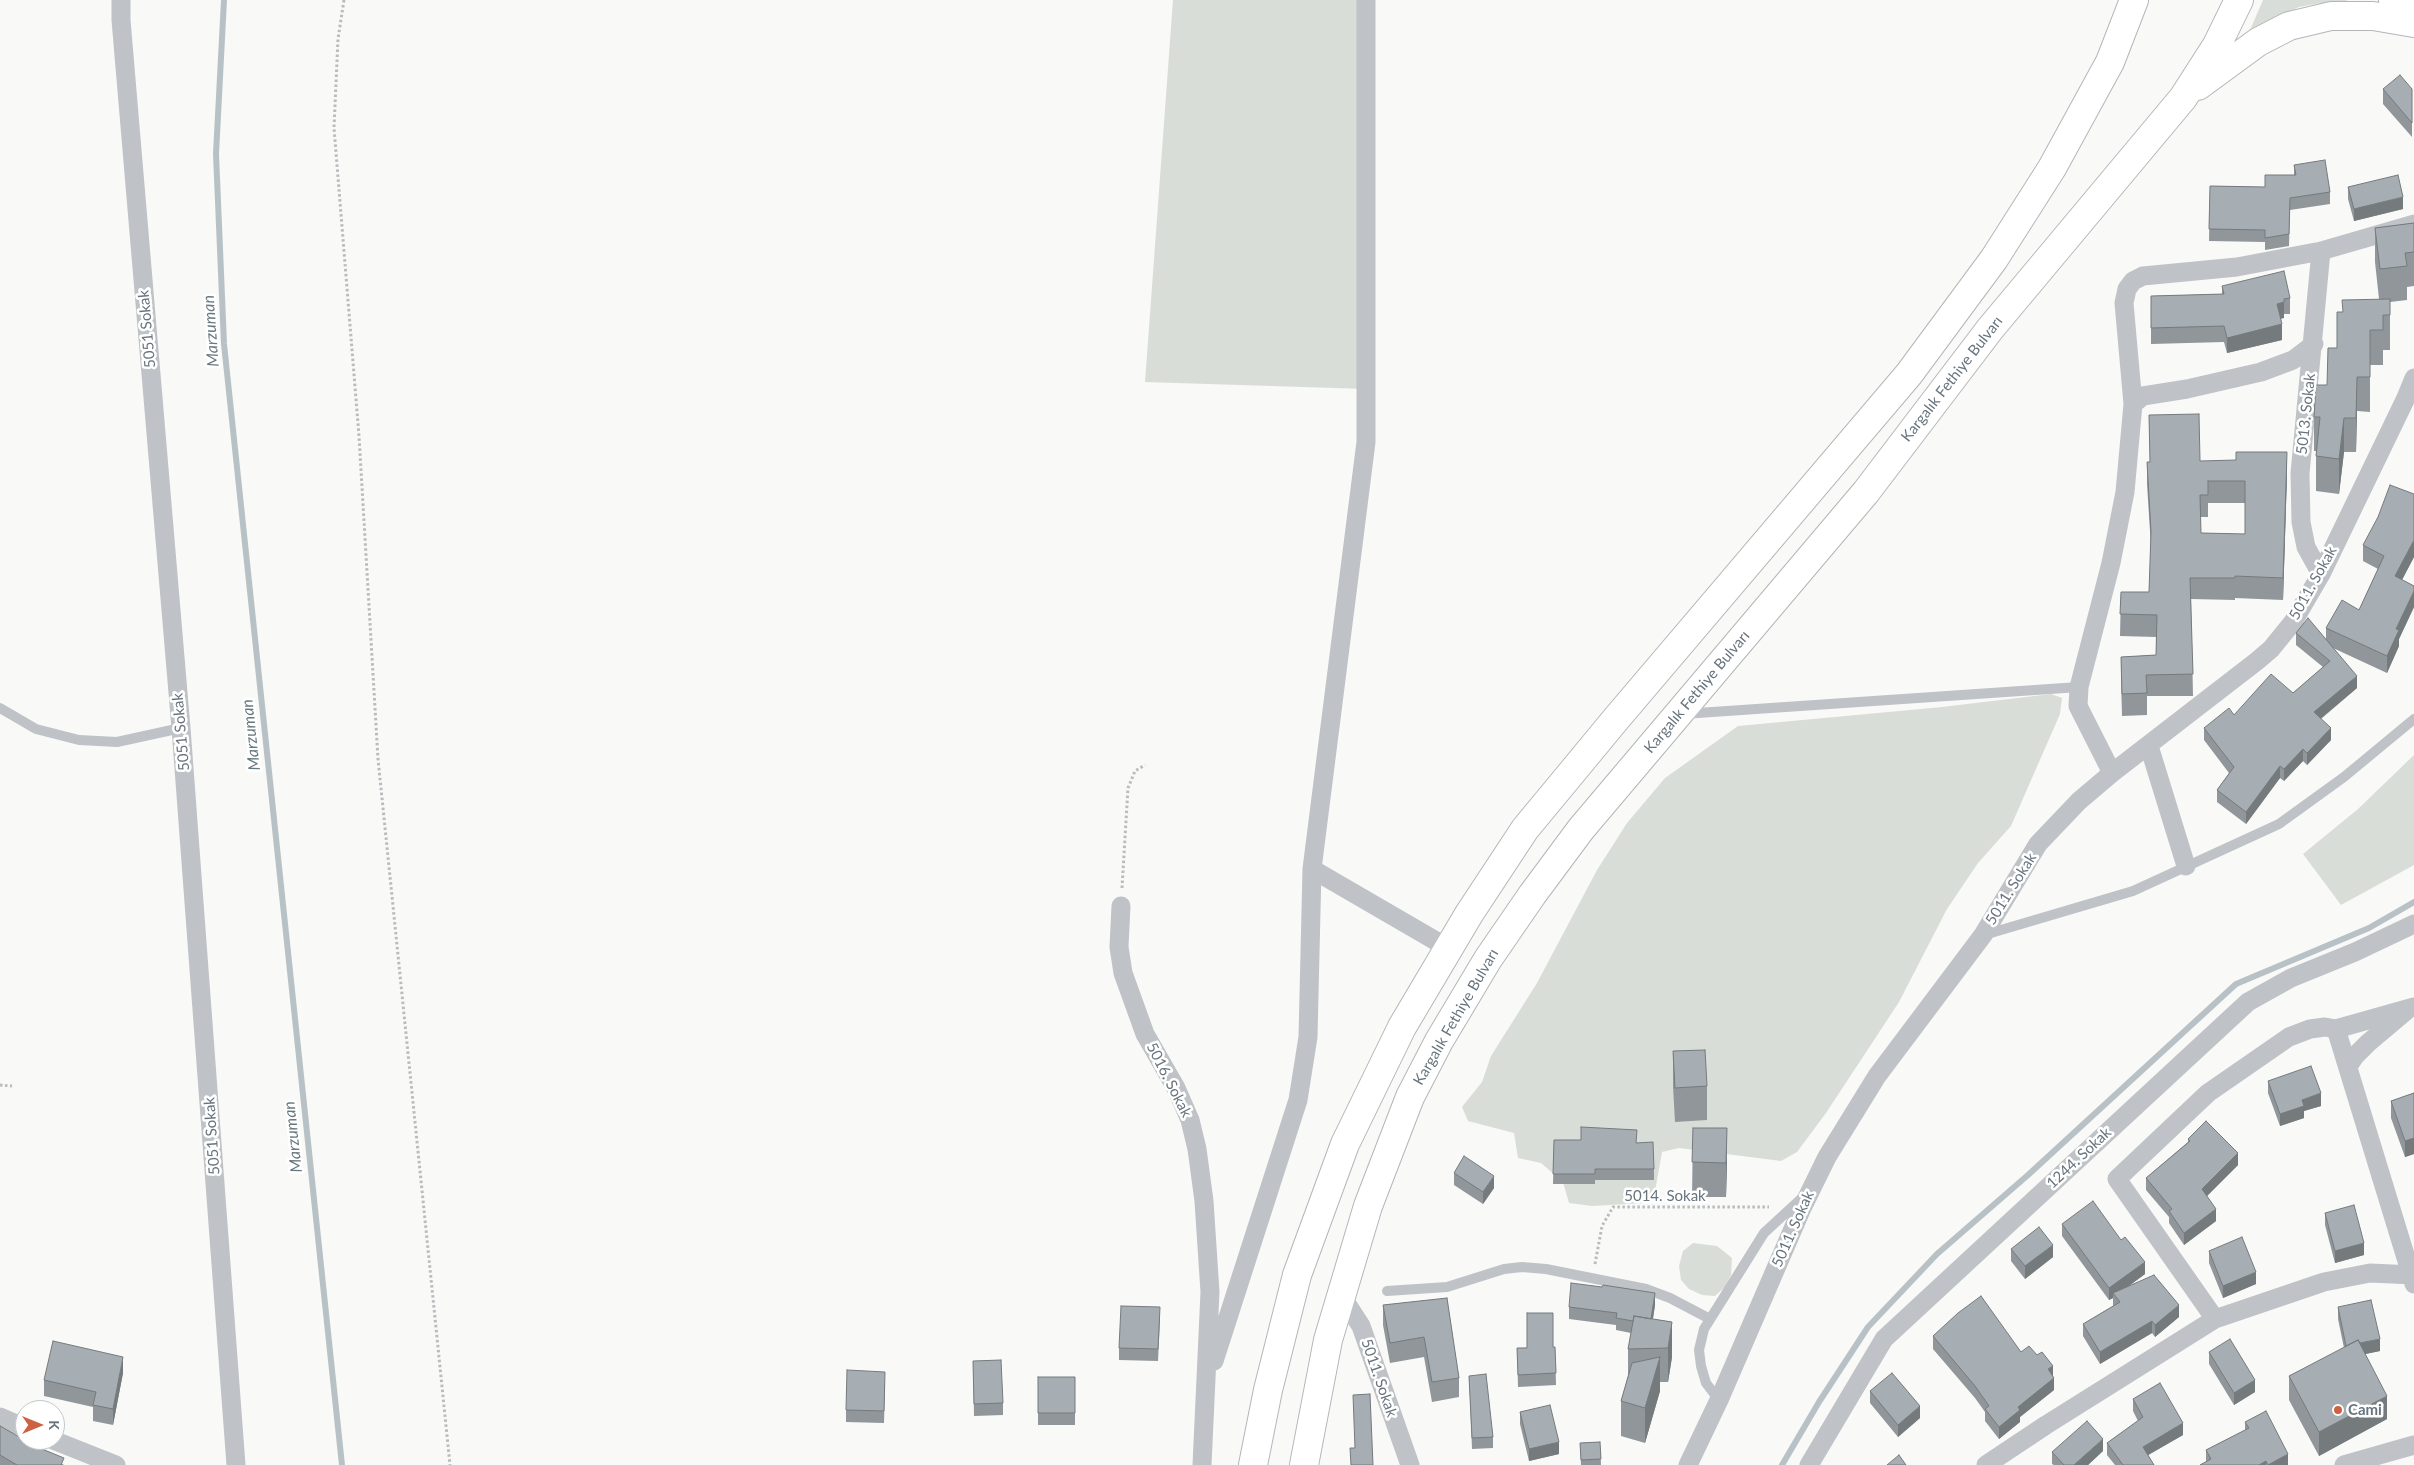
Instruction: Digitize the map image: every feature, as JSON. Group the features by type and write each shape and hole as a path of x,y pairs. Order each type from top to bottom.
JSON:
{"main road":[{"path":"2110,62 2122,0"},
{"path":"1254,1465 1268,1390 1296,1275 1345,1144 1402,1027 1448,948 1525,829 1616,719 1910,374 1994,259 2047,176 2110,62 2134,0"},
{"name":"Kargalık Fethiye Bulvarı","path":"1304,1465 1328,1340 1368,1206 1410,1097 1444,1032 1488,959 1532,895 1582,829 1866,492 1990,329 2183,98 2217,45 2239,0"},
{"path":"2393,0 2414,17"},
{"path":"2183,98 2258,42 2289,26 2331,16 2373,16 2414,23"}],"street":[{"name":"5051 Sokak","path":"122,0 120,20 181,728 236,1465"},
{"path":"1207,1383 1298,1100 1308,1037 1312,869 1366,442 1366,0"},
{"path":"2112,773 2078,706 2079,687 2120,524 2133,404 2124,303 2127,289 2133,280 2144,276 2237,267 2320,251 2414,224"},
{"name":"5013. Sokak","path":"2320,251 2314,344 2300,473 2301,522 2306,547 2321,574"},
{"path":"2133,404 2144,396 2188,389 2261,372 2293,360 2314,344"},
{"name":"5011. Sokak","path":"1688,1465 1720,1400 1811,1190 1851,1116 1877,1076 1983,935 2038,844 2079,801 2112,773 2271,649 2293,622 2321,574 2414,378"},
{"path":"2149,746 2186,866"},
{"path":"1312,869 1448,948"},
{"name":"5016. Sokak","path":"1121,906 1119,947 1123,972 1132,1002 1145,1034 1176,1088 1190,1120 1197,1149 1204,1201 1210,1292 1202,1465"},
{"name":"1244. Sokak","path":"1809,1465 1884,1339 2248,1002 2291,978 2355,952 2414,924"},
{"path":"2215,1319 2117,1179 2208,1093 2281,1042 2310,1029 2325,1027 2336,1029 2410,1008"},
{"path":"2349,1066 2355,1056 2368,1043 2410,1008"},
{"path":"1986,1465 2215,1319 2324,1282 2370,1274 2413,1278 2336,1029"},
{"name":"5011. Sokak","path":"1341,1295 1361,1326 1410,1465"},
{"path":"0,1417 15,1424"},
{"path":"65,1445 116,1465"},
{"path":"2344,1465 2414,1445"}],"lane":[{"path":"1678,714 2079,687"},
{"path":"0,708 36,729 79,740 117,742 181,728"},
{"path":"1983,935 2113,898 2279,824 2344,777 2414,719"},
{"path":"1720,1400 1706,1383 1701,1366 1699,1350 1704,1329 1764,1234 1811,1190"},
{"path":"1387,1291 1447,1287 1485,1274 1522,1267 1546,1269 1646,1289 1670,1298 1710,1318"}],"path":[{"path":"344,0 338,39 334,128 360,436 378,759 450,1465"},
{"path":"1121,906 1128,788 1136,771 1145,765"},
{"path":"0,1085 12,1086"},
{"name":"5014. Sokak","path":"1592,1278 1602,1226 1613,1207 1792,1207"}],"shaded area":[{"path":"1173,0 1360,0 1366,389 1145,382"},
{"path":"2263,0 2346,0 2349,2 2321,3 2299,7 2250,30"},
{"path":"2051,694 2062,698 2060,714 2011,826 1978,863 1947,909 1899,1002 1826,1113 1797,1152 1781,1161 1679,1148 1662,1152 1654,1197 1645,1203 1592,1206 1569,1203 1563,1182 1541,1163 1518,1158 1514,1133 1468,1121 1462,1107 1482,1082 1491,1056 1537,983 1597,870 1627,823 1665,778 1738,726 1942,707"},
{"path":"2414,755 2414,865 2341,905 2303,854 2358,809"},
{"path":"1693,1243 1717,1246 1732,1258 1731,1275 1725,1287 1715,1296 1702,1295 1689,1289 1681,1280 1679,1266 1683,1251"}],"building":[{"path":"2400,75 2412,89 2412,123 2383,89"},
{"path":"2325,160 2330,192 2290,198 2289,234 2265,238 2265,230 2209,229 2210,186 2265,187 2265,175 2296,175 2294,165"},
{"path":"2398,175 2403,197 2354,209 2348,187"},
{"path":"2414,223 2414,252 2405,253 2407,266 2380,269 2375,228"},
{"path":"2284,271 2290,298 2284,299 2284,302 2277,304 2282,324 2227,338 2224,326 2151,328 2151,296 2224,294 2222,286"},
{"path":"2390,299 2390,315 2383,315 2383,330 2370,330 2370,377 2357,377 2356,418 2344,418 2339,459 2316,456 2320,417 2314,417 2316,385 2327,385 2328,348 2337,348 2337,312 2343,312 2342,300"},
{"path":"2199,414 2200,461 2236,460 2236,452 2287,452 2283,578 2235,576 2235,578 2190,578 2193,674 2146,675 2147,693 2122,694 2121,657 2156,655 2157,615 2120,614 2121,592 2149,592 2151,532 2147,462 2150,462 2149,415","holes":["2208,481 2245,481 2245,534 2201,533 2200,495 2208,495"]},
{"path":"2390,485 2414,494 2414,540 2395,576 2414,586 2414,591 2396,629 2399,630 2387,656 2326,628 2342,600 2359,610 2384,556 2363,545 2378,517"},
{"path":"2308,618 2357,676 2314,712 2331,728 2307,753 2303,749 2284,769 2280,766 2246,812 2217,790 2234,767 2204,728 2229,708 2234,715 2271,674 2293,693 2330,661 2296,633"},
{"path":"1705,1050 1707,1086 1675,1088 1673,1051"},
{"path":"2311,1066 2321,1093 2302,1100 2304,1106 2280,1114 2268,1081"},
{"path":"2414,1093 2414,1138 2405,1141 2391,1101"},
{"path":"2206,1121 2238,1153 2202,1189 2216,1209 2184,1233 2169,1211 2172,1209 2146,1178 2190,1141 2188,1139"},
{"path":"1581,1127 1637,1130 1636,1143 1653,1142 1654,1169 1595,1169 1595,1174 1553,1174 1554,1140 1581,1140"},
{"path":"1693,1128 1727,1128 1726,1163 1692,1162"},
{"path":"1464,1156 1494,1176 1483,1192 1454,1173"},
{"path":"2093,1201 2121,1240 2125,1237 2145,1262 2109,1288 2062,1224"},
{"path":"2354,1205 2364,1243 2335,1251 2325,1213"},
{"path":"2039,1227 2053,1245 2025,1266 2011,1249"},
{"path":"2242,1237 2256,1272 2223,1286 2209,1251"},
{"path":"2154,1275 2179,1305 2155,1325 2152,1321 2100,1352 2083,1324 2120,1302 2113,1293"},
{"path":"1571,1283 1602,1287 1603,1285 1655,1293 1651,1319 1634,1316 1633,1321 1616,1318 1617,1313 1569,1307"},
{"path":"1981,1296 2021,1352 2029,1346 2037,1355 2042,1352 2053,1366 2048,1369 2054,1378 2018,1407 2020,1410 1999,1427 1985,1409 1989,1406 1975,1386 1933,1336 1958,1313"},
{"path":"1447,1298 1459,1378 1432,1382 1424,1337 1390,1343 1383,1305"},
{"path":"2371,1300 2380,1339 2360,1343 2358,1340 2346,1346 2338,1307"},
{"path":"1121,1306 1160,1307 1158,1349 1119,1348"},
{"path":"1527,1313 1553,1313 1553,1347 1555,1347 1556,1373 1518,1375 1517,1348 1527,1348"},
{"path":"1634,1316 1672,1322 1668,1348 1628,1349"},
{"path":"2230,1339 2255,1380 2234,1393 2209,1352"},
{"path":"2358,1340 2387,1396 2319,1432 2289,1376"},
{"path":"53,1341 123,1357 113,1409 93,1405 96,1392 44,1380"},
{"path":"1660,1357 1645,1408 1621,1401 1632,1363"},
{"path":"1001,1360 1003,1403 974,1404 973,1361"},
{"path":"847,1370 885,1372 884,1411 846,1410"},
{"path":"1892,1373 1920,1406 1898,1425 1870,1391"},
{"path":"1486,1374 1493,1437 1472,1438 1469,1376"},
{"path":"1038,1377 1075,1377 1075,1413 1038,1413"},
{"path":"2160,1383 2183,1423 2143,1447 2154,1465 2123,1465 2107,1443 2143,1417 2133,1399"},
{"path":"1370,1394 1373,1465 1351,1465 1350,1448 1355,1448 1353,1395"},
{"path":"1550,1405 1559,1442 1529,1449 1520,1412"},
{"path":"2266,1411 2288,1454 2268,1465 2266,1461 2259,1465 2200,1465 2211,1459 2206,1450 2249,1428 2245,1422"},
{"path":"2087,1421 2103,1439 2074,1465 2064,1465 2052,1452"},
{"path":"0,1426 15,1435 15,1450 44,1450 64,1458 61,1465 17,1465 0,1455"},
{"path":"1600,1442 1601,1459 1581,1460 1580,1443"},
{"path":"1899,1455 1906,1465 1887,1465"}],"waterway":[{"name":"Marzuman","path":"224,0 216,154 224,344 342,1465"},
{"path":"1782,1465 1819,1402 1868,1327 1937,1254 2028,1175 2236,984 2369,928 2414,902"}],"place":[{"name":"Cami","path":"2338,1410"}]}
